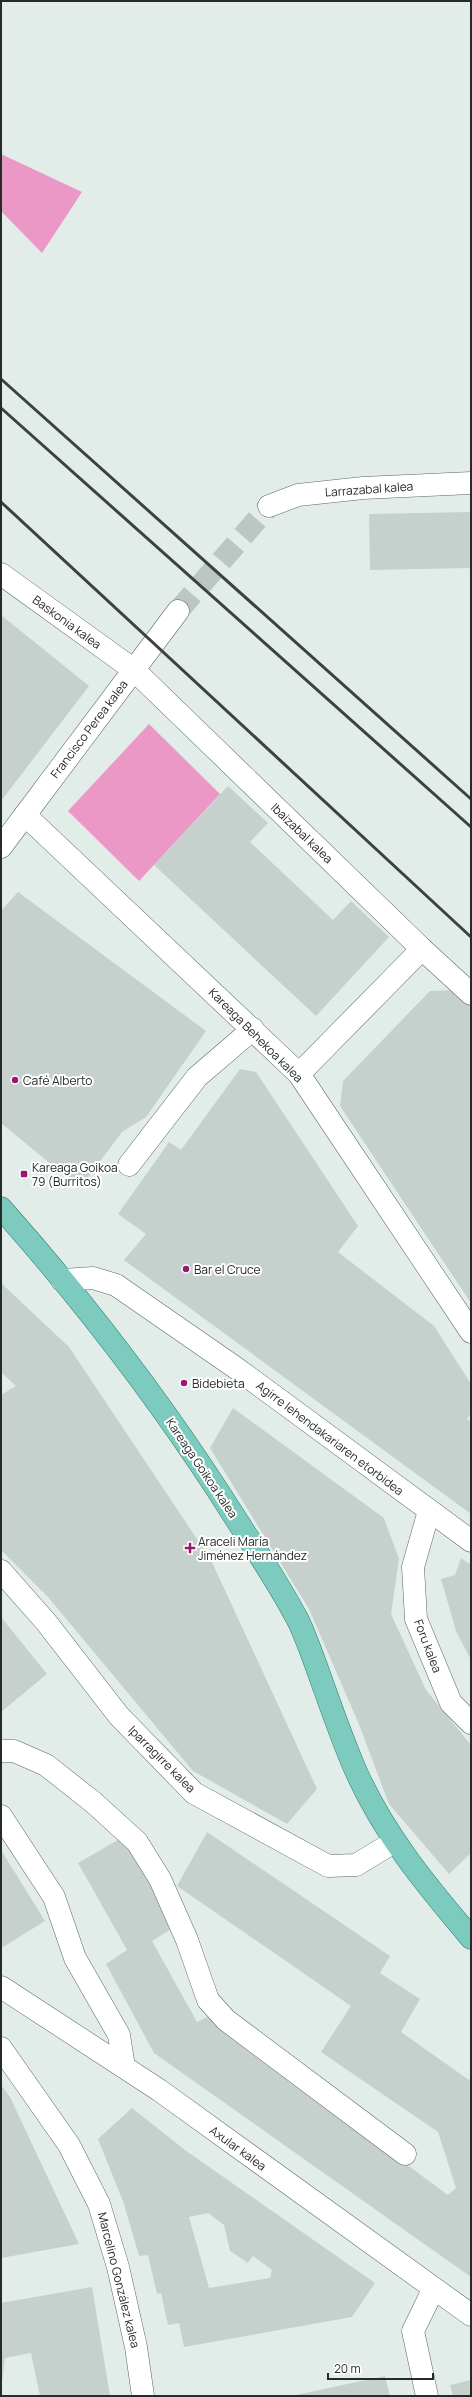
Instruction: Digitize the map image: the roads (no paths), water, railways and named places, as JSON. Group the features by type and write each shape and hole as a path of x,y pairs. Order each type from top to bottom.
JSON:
{"main road":[{"name":"Kareaga Goikoa kalea","path":"1,1208 62,1280 193,1451 264,1560 296,1616 355,1768 378,1816 394,1842 426,1884 471,1938"}],"street":[{"name":"Larrazabal kalea","path":"269,506 298,495 363,488 471,483"},
{"name":"Baskonia kalea","path":"1,574 134,670"},
{"name":"Francisco Perea kalea","path":"1,847 178,611"},
{"name":"Ibaizabal kalea","path":"134,670 422,949 471,994"},
{"name":"Kareaga Behekoa kalea","path":"25,815 299,1074 471,1332"},
{"path":"299,1074 422,949"},
{"path":"129,1165 197,1077 253,1029"},
{"name":"Agirre lehendakariaren etorbidea","path":"62,1280 93,1278 116,1285 236,1368 471,1541"},
{"name":"Foru kalea","path":"429,1511 413,1567 416,1619 451,1704 471,1723"},
{"name":"Iparragirre kalea","path":"1,1571 46,1622 119,1716 194,1793 328,1866 356,1865 394,1842"},
{"path":"1,1750 14,1751 46,1765 92,1802 137,1842 160,1880 187,1940 208,2000 226,2020 405,2154"},
{"path":"1,1816 54,1897 75,1958 119,2035 124,2067"},
{"name":"Axular kalea","path":"1,1987 159,2090 433,2290 471,2315"},
{"name":"Marcelino González kalea","path":"1,2048 69,2145 99,2204 118,2267 136,2347 143,2396"},
{"path":"427,2396 413,2331 433,2290"}],"tunnel":[{"path":"178,611 269,506"}],"railway":[{"path":"1,379 471,799"},
{"path":"1,408 471,827"},
{"path":"1,502 471,937"}],"place":[{"name":"Café Alberto","path":"15,1080"},
{"name":"Kareaga Goikoa 79 (Burritos)","path":"24,1174"},
{"name":"Bar el Cruce","path":"186,1269"},
{"name":"Bidebieta","path":"184,1383"},
{"name":"Araceli María Jiménez Hernández","path":"190,1548"}]}
